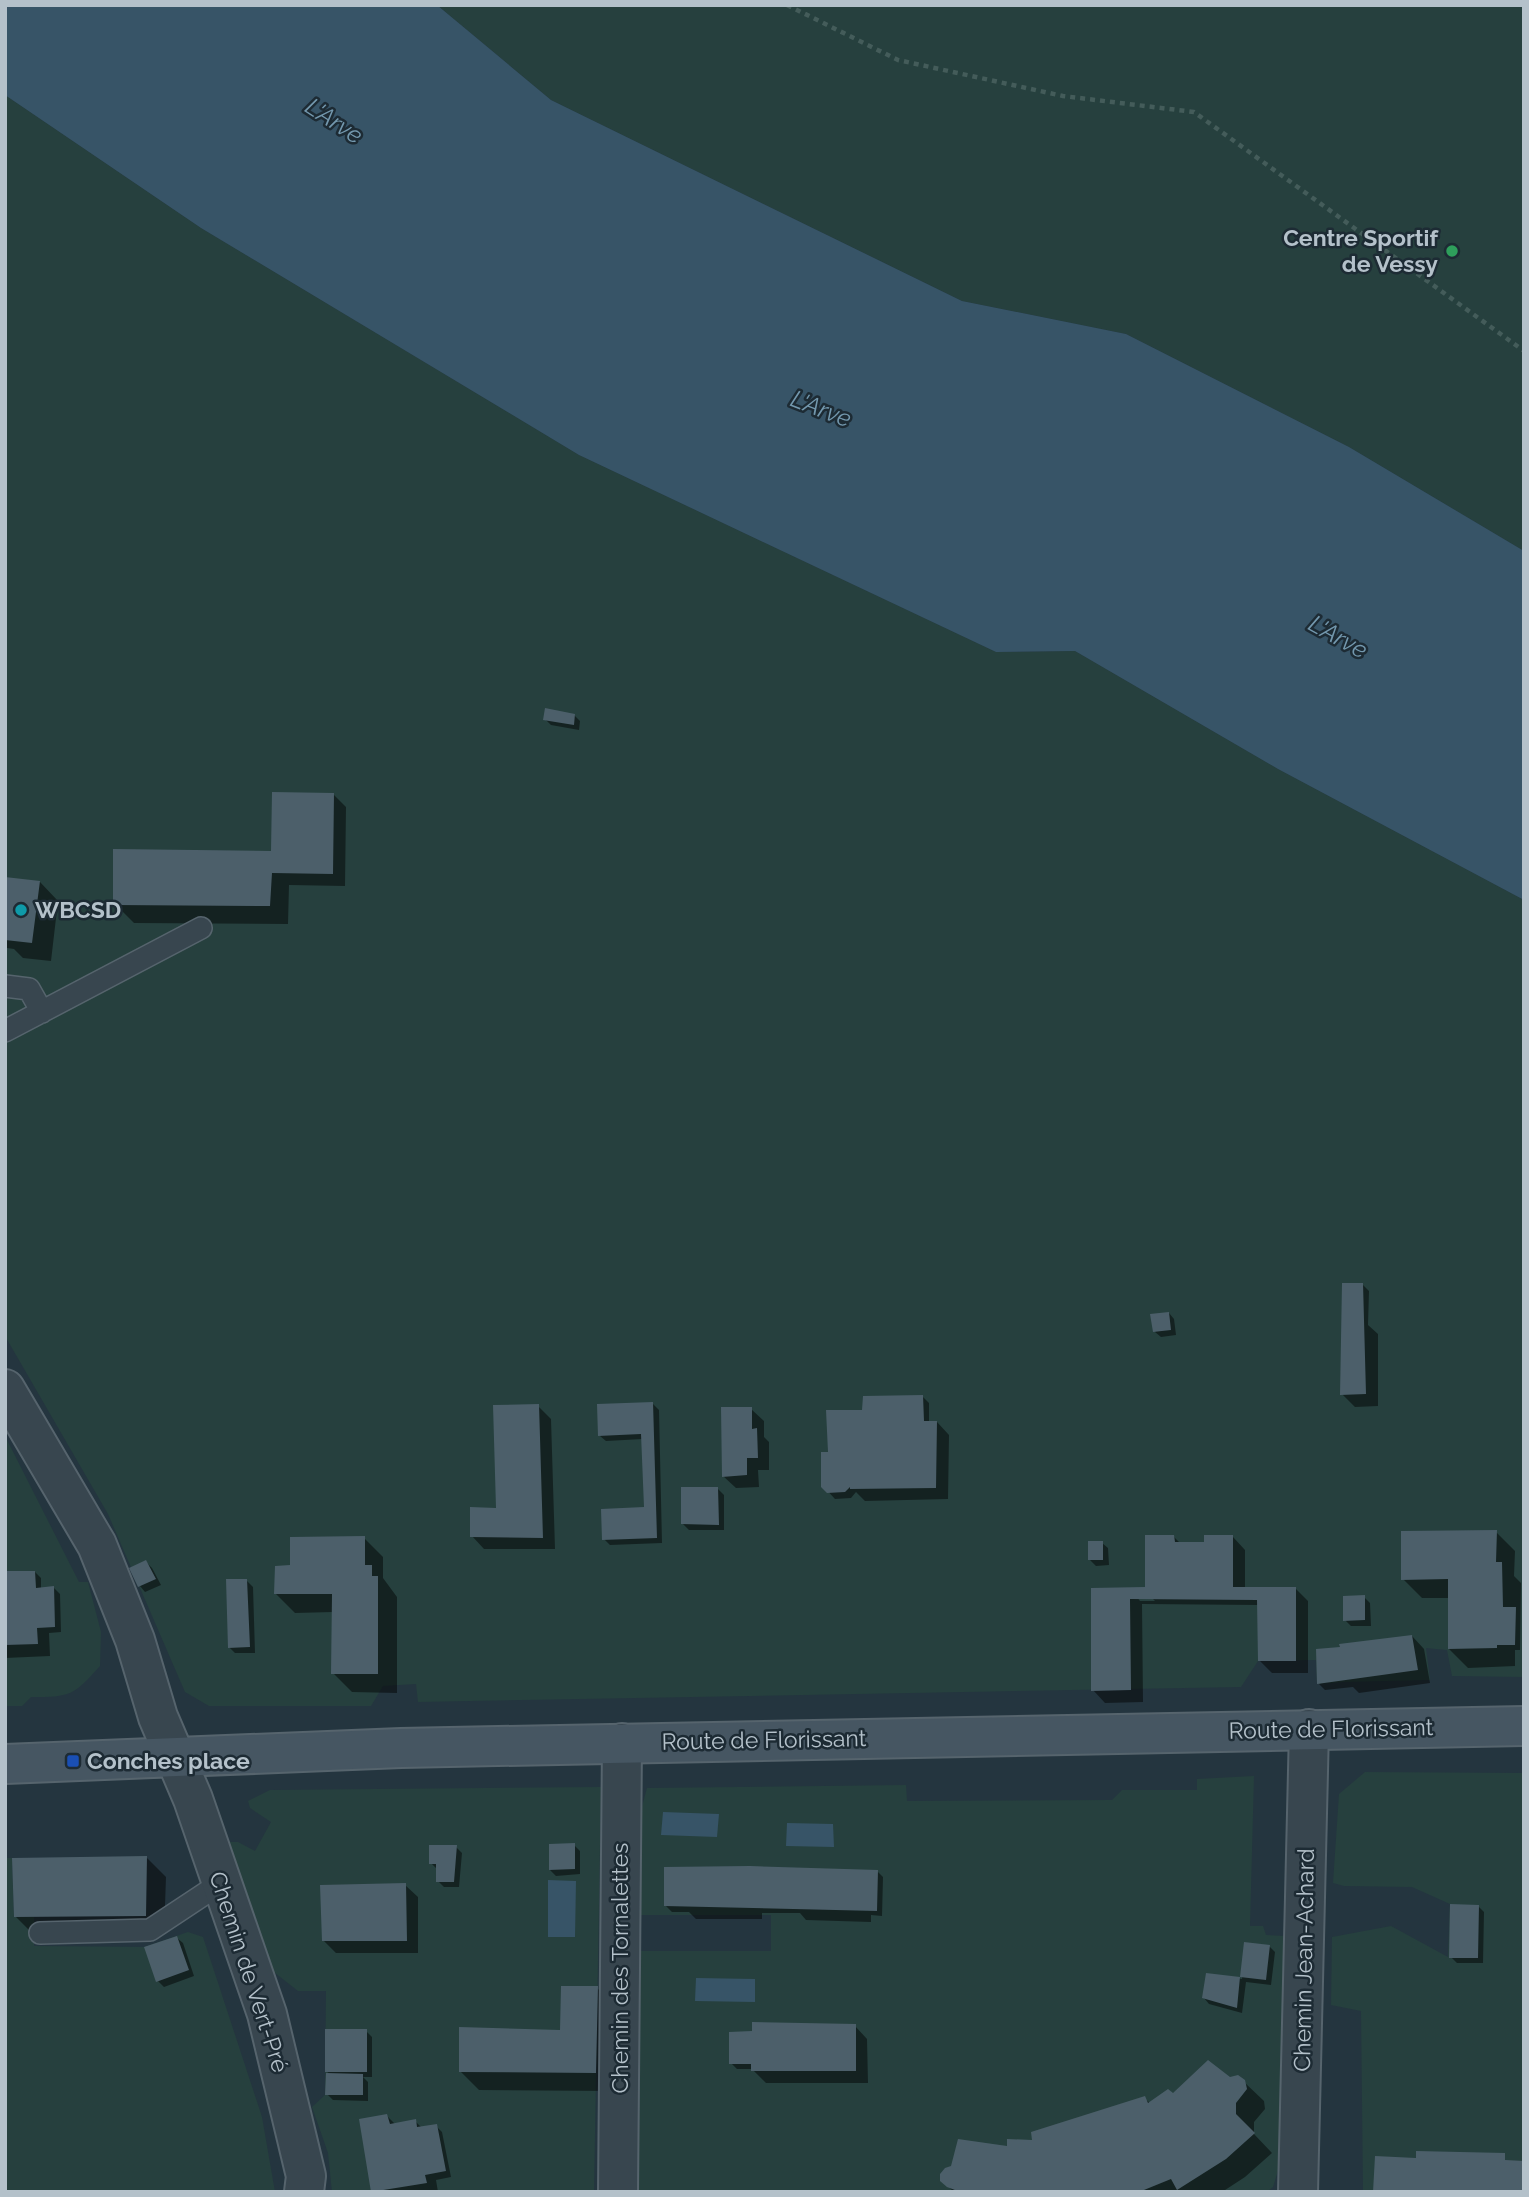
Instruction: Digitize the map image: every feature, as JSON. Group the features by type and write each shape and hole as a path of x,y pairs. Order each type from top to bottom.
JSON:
{"main road":[{"name":"Route de Florissant","path":"5,1764 401,1748 1524,1726"}],"street":[{"name":"Chemin de Vert-Pré","path":"5,1390 97,1545 135,1640 158,1717 193,1799 267,2014 306,2176 304,2192"},
{"name":"Chemin Jean-Achard","path":"1298,2192 1309,1729"},
{"name":"Chemin des Tornalettes","path":"618,2192 622,1743"}],"lane":[{"path":"5,1031 201,928"},
{"path":"5,986 29,989 42,1012"},
{"path":"40,1933 150,1930 221,1883"}],"path":[{"path":"787,5 898,60 1063,96 1194,112 1524,351"}],"green space":[{"path":"437,5 1524,5 1524,551 1349,447 1126,334 962,301 551,100"},
{"path":"5,95 201,228 579,455 996,652 1075,651 1278,769 1524,900 1524,1677 1452,1676 1447,1650 1426,1648 1430,1680 1317,1684 1316,1660 1258,1661 1241,1687 418,1702 416,1684 383,1686 371,1706 209,1706 185,1692 108,1514 5,1336"},
{"path":"5,1436 79,1582 88,1582 101,1632 100,1666 83,1684 63,1695 31,1697 22,1706 5,1706"},
{"path":"1365,1772 1524,1773 1524,2192 1363,2192 1361,2011 1331,2005 1332,1937 1391,1926 1448,1957 1450,1904 1412,1887 1344,1886 1333,1883 1339,1794"},
{"path":"1254,1776 1250,1926 1263,1926 1266,1935 1285,1936 1281,2161 1273,2187 1267,2192 632,2192 636,1951 771,1951 771,1915 637,1915 636,1829 647,1788 906,1785 907,1801 1112,1800 1122,1790 1197,1790 1197,1779"},
{"path":"601,1787 594,2192 332,2192 328,2153 312,2107 325,2095 326,1991 298,1991 265,1965 227,1848 230,1842 238,1842 255,1851 271,1822 250,1808 248,1801 270,1790"},
{"path":"5,1858 12,1858 14,1917 34,1917 34,1946 144,1947 188,1932 203,1937 262,2117 275,2192 5,2192"}],"water":[{"name":"L'Arve","path":"5,5 437,5 551,100 962,301 1126,334 1349,447 1524,551 1524,900 1278,769 1075,651 996,652 579,455 201,228 5,95"},
{"path":"663,1812 719,1814 717,1837 661,1835"},
{"path":"787,1823 833,1824 834,1847 786,1846"},
{"path":"548,1880 576,1881 575,1937 548,1937"},
{"path":"696,1978 755,1979 755,2002 695,2001"}],"building":[{"path":"545,708 575,714 574,725 543,720"},
{"path":"272,792 334,793 333,874 272,873 270,906 113,905 113,849 271,851"},
{"name":"WBCSD","path":"5,877 40,881 32,943 5,940"},
{"path":"1342,1283 1363,1283 1366,1394 1340,1395"},
{"path":"1169,1312 1171,1330 1153,1332 1150,1314"},
{"path":"923,1395 924,1421 937,1421 936,1488 850,1487 845,1492 827,1493 821,1487 821,1452 828,1452 826,1410 862,1410 863,1396"},
{"path":"653,1402 657,1538 602,1540 601,1509 644,1507 641,1434 598,1436 597,1404"},
{"path":"539,1404 543,1538 470,1537 470,1507 496,1508 493,1405"},
{"path":"721,1407 752,1407 752,1429 757,1428 758,1458 747,1458 747,1475 722,1477"},
{"path":"681,1487 718,1487 719,1525 681,1524"},
{"path":"1497,1530 1496,1562 1502,1562 1503,1607 1516,1607 1515,1645 1448,1649 1448,1579 1401,1580 1401,1531"},
{"path":"1145,1535 1174,1535 1175,1542 1204,1542 1204,1535 1233,1535 1233,1587 1296,1587 1296,1661 1258,1661 1257,1600 1130,1599 1131,1690 1091,1691 1091,1588 1145,1587"},
{"path":"365,1536 365,1565 372,1565 372,1576 378,1576 378,1674 331,1674 332,1594 274,1594 275,1566 290,1565 290,1537"},
{"path":"1088,1541 1103,1541 1103,1560 1088,1560"},
{"path":"146,1560 156,1579 138,1587 129,1568"},
{"path":"7,1571 35,1571 36,1588 54,1586 55,1627 37,1628 38,1644 5,1645"},
{"path":"226,1579 247,1579 250,1647 228,1648"},
{"path":"1365,1595 1365,1620 1343,1621 1343,1596"},
{"path":"1412,1635 1418,1670 1317,1684 1316,1649"},
{"path":"575,1843 575,1869 549,1870 549,1844"},
{"path":"429,1845 457,1845 454,1882 436,1882 436,1864 429,1864"},
{"path":"147,1856 146,1916 14,1917 12,1858"},
{"path":"750,1866 878,1870 877,1911 664,1906 664,1867"},
{"path":"406,1883 407,1941 322,1941 320,1885"},
{"path":"1450,1904 1479,1905 1478,1958 1449,1958"},
{"path":"177,1936 189,1970 156,1982 144,1947"},
{"path":"1244,1942 1270,1945 1266,1980 1240,1977"},
{"path":"1206,1973 1240,1977 1237,2008 1202,1998"},
{"path":"561,1986 598,1986 596,2073 459,2072 459,2027 560,2030"},
{"path":"752,2022 856,2024 856,2071 751,2071 751,2064 729,2064 729,2032 752,2031"},
{"path":"325,2029 367,2029 367,2072 325,2072"},
{"path":"1208,2060 1230,2077 1238,2075 1245,2080 1247,2089 1236,2103 1236,2114 1255,2133 1226,2159 1177,2190 1171,2179 1144,2190 1145,2192 960,2192 940,2181 940,2174 951,2166 958,2139 1007,2146 1007,2139 1032,2140 1031,2132 1145,2096 1148,2103 1168,2089 1173,2093"},
{"path":"326,2073 363,2074 363,2095 325,2095"},
{"path":"387,2114 390,2124 416,2119 417,2127 437,2124 446,2171 425,2175 427,2183 371,2192 359,2119"},
{"path":"1416,2151 1505,2153 1505,2160 1524,2161 1524,2192 1373,2192 1375,2156 1416,2158"}],"place":[{"name":"Centre Sportif de Vessy","path":"1452,251"},
{"name":"WBCSD","path":"21,910"},
{"name":"Conches place","path":"73,1761"}]}
